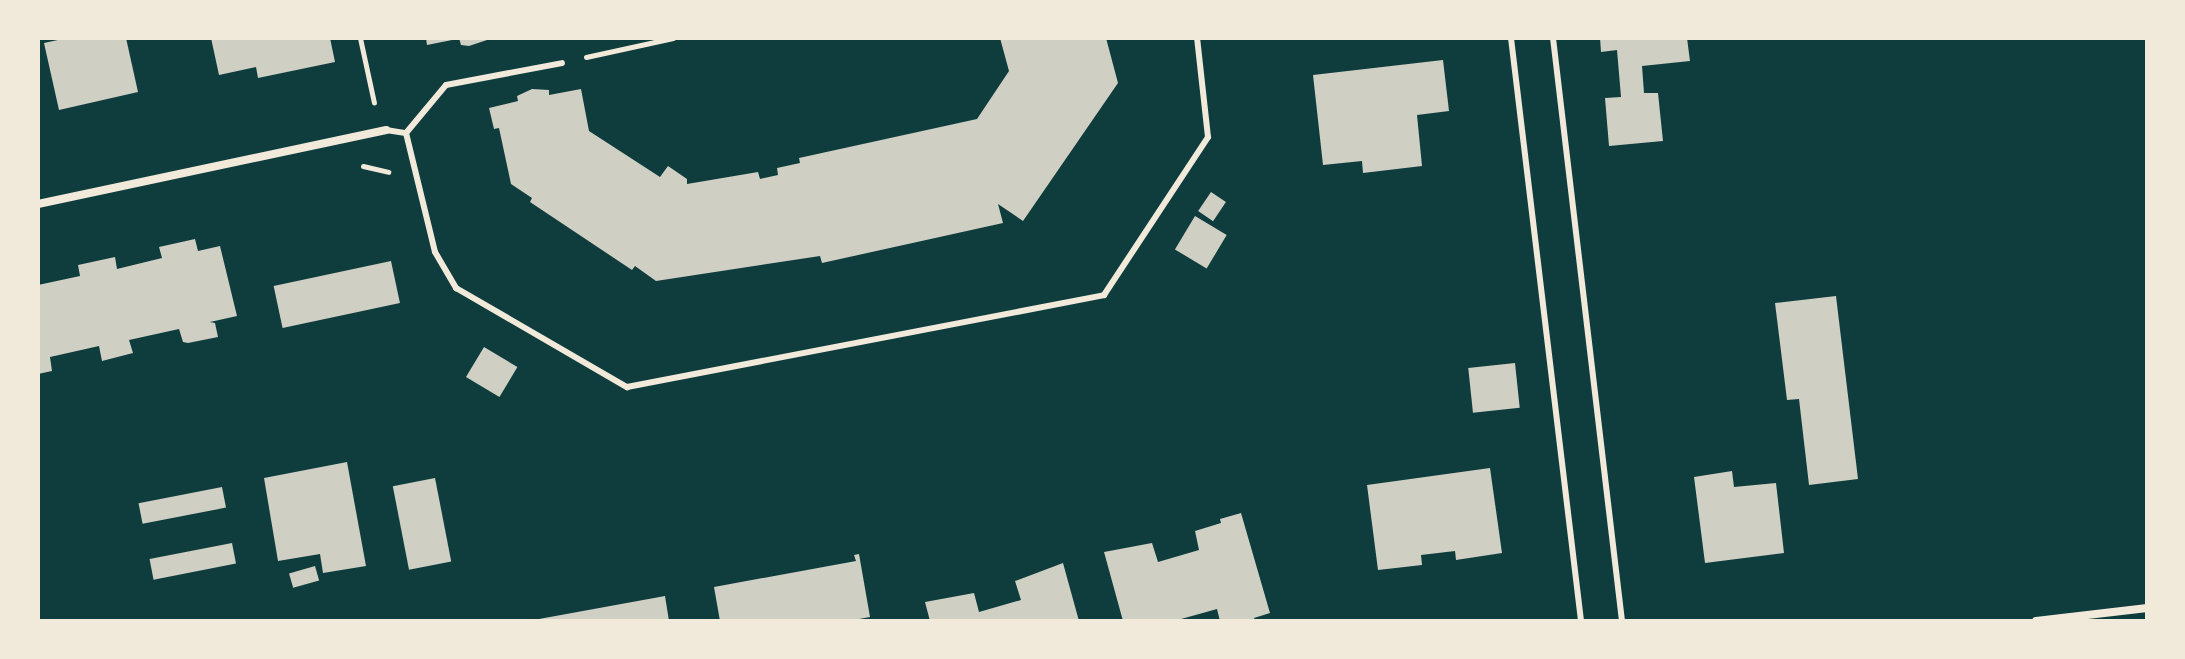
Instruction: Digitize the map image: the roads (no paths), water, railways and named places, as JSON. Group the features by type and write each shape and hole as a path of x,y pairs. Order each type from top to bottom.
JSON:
{"street":[{"path":"38,204 386,130"},
{"path":"2036,621 2147,608"}],"lane":[{"path":"406,133 435,252 456,288 627,387 1104,295 1208,137 1197,38"},
{"path":"1511,38 1581,621"},
{"path":"1553,38 1622,621"},
{"path":"406,133 446,85 562,63"},
{"path":"386,130 406,133"}]}
